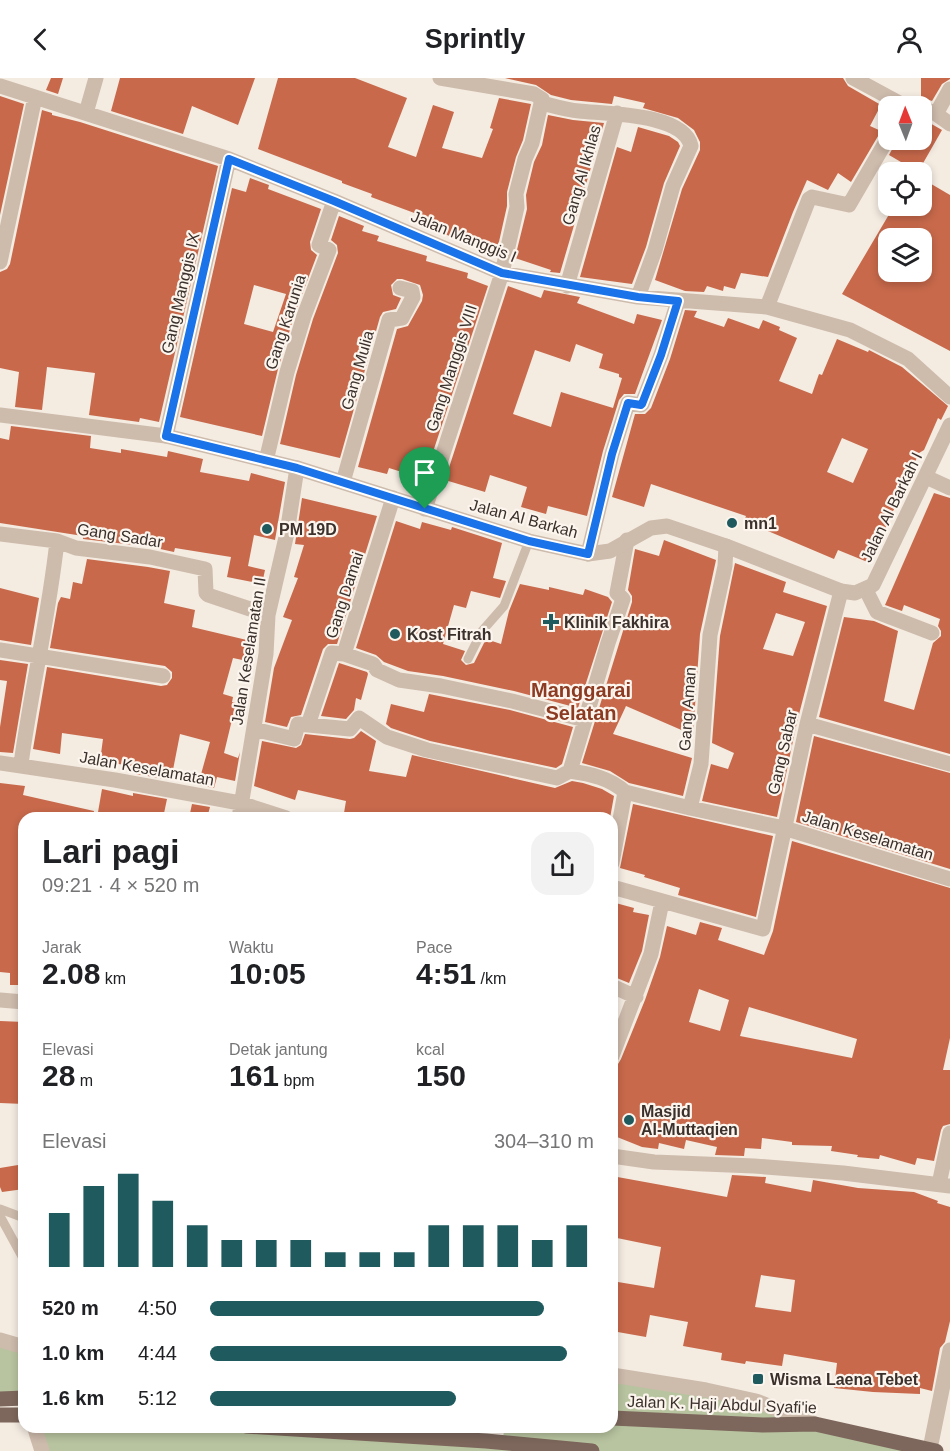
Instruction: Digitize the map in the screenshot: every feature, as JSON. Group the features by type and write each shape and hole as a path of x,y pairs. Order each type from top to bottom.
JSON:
{"main road":[{"path":"0,1399 18,1398"},
{"path":"0,1415 18,1415"},
{"name":"Jalan K. Haji Abdul Syafi'ie","path":"618,1418 763,1425 815,1424 933,1450"},
{"path":"355,1433 486,1441 592,1451"}],"street":[{"path":"86,113 96,78"},
{"name":"Gang Al Ikhlas","path":"440,78 538,99 579,111 617,113 567,285"},
{"name":"Gang Manggis VIII","path":"425,509 502,273 517,207 516,194 532,143 538,99 537,78"},
{"path":"853,78 886,96"},
{"name":"Jalan Manggis I","path":"0,86 229,159 502,273 638,297 767,307 850,330 908,359 950,397"},
{"path":"936,114 950,89"},
{"path":"0,262 3,234 35,97"},
{"path":"932,112 950,124"},
{"path":"617,113 675,127 689,139 691,146 673,186 655,250 638,297"},
{"path":"767,307 809,199 812,197 849,205 881,150"},
{"name":"Gang Manggis IX","path":"166,436 229,159"},
{"name":"Gang Karunia","path":"266,461 287,372 304,316 329,250 320,245 334,201"},
{"name":"Gang Mulia","path":"343,482 389,320 402,318 413,297 412,291 400,288"},
{"path":"588,554 612,454 628,403 642,404 678,301"},
{"name":"Jalan Al Barkah","path":"0,415 166,436 297,468 529,541 588,554 610,551 651,528 667,526 854,591"},
{"name":"Jalan Al Barkah I","path":"854,591 873,585 950,425"},
{"name":"Jalan Keselamatan II","path":"240,810 266,654 268,615 287,533 297,468"},
{"path":"926,477 950,488"},
{"name":"Gang Damai","path":"308,725 332,653 344,654 393,498"},
{"path":"0,534 57,541"},
{"path":"570,771 623,599 617,592 627,540"},
{"name":"Gang Sadar","path":"21,765 28,710 52,591 57,541 76,548 150,557 205,569 208,595 268,615"},
{"name":"Gang Aman","path":"690,808 701,764 710,636 725,566 726,546"},
{"path":"854,591 877,612 932,633"},
{"name":"Gang Sabar","path":"784,828 807,724 854,591"},
{"path":"0,650 163,676"},
{"path":"344,654 373,664 377,670 399,680 512,701 585,720"},
{"path":"254,729 294,740 298,724 350,729 359,718 387,737 427,750 557,778 570,771 595,775 625,792 784,828"},
{"path":"807,724 950,764"},
{"name":"Jalan Keselamatan","path":"0,763 21,765 240,810"},
{"path":"618,830 625,792"},
{"name":"Jalan Keselamatan","path":"618,889 764,929 784,828 950,879"},
{"path":"618,1041 651,954 662,902"},
{"path":"618,989 636,997"},
{"path":"0,1000 18,1002"},
{"path":"618,1157 654,1162 843,1173 944,1185 950,1133"},
{"path":"0,1340 18,1345"},
{"path":"933,1450 950,1350"},
{"path":"618,1376 706,1390 756,1401 815,1424"},
{"path":"36,1433 42,1451"}],"lane":[{"path":"468,659 482,631 504,606 529,541"},
{"path":"0,1209 18,1216"},
{"path":"0,1216 18,1249"}],"green space":[{"path":"0,1340 18,1345 18,1398 0,1398"},
{"path":"618,1377 706,1390 936,1451 42,1451 36,1433 349,1433 503,1443 504,1433 618,1433"}],"building":[{"path":"51,78 63,78 58,94 46,90"},
{"path":"120,78 255,78 238,125 192,106 183,134 111,111"},
{"path":"278,78 355,78 407,98 388,147 416,157 433,105 454,112 442,148 482,158 493,129 490,128 499,98 531,104 507,192 507,206 496,255 425,226 428,218 371,197 372,194 342,183 342,181 258,149"},
{"path":"505,78 843,78 848,86 878,103 878,111 870,126 878,130 878,136 851,182 838,173 828,190 807,180 768,277 741,273 735,289 724,286 723,291 707,286 704,292 685,291 655,280 682,189 700,150 700,142 694,130 678,118 643,108 645,103 614,96 612,104 571,100 551,95 536,85"},
{"path":"921,78 950,78 942,84 932,101 932,96 921,96"},
{"path":"0,96 24,104 0,215"},
{"path":"42,110 218,166 159,422 140,418 139,422 89,415 95,373 47,367 42,410 15,407 19,372 0,368 0,272 7,269 10,264"},
{"path":"548,115 604,123 560,273 550,272 551,270 515,258 527,209 526,195 534,162 542,145"},
{"path":"932,124 942,130 932,148"},
{"path":"638,127 669,136 680,146 664,183 646,247 632,284 580,277 617,147 631,152"},
{"path":"892,150 931,150 924,162 901,162 889,155"},
{"path":"250,178 269,185 268,189 321,209 310,242 311,250 317,255 295,313 278,369 262,436 180,417 232,188 246,192","holes":["254,285 286,294 273,332 244,324"]},
{"path":"932,184 950,195 950,351 842,294 878,233 878,282 932,282 932,228 881,228 888,216 932,216"},
{"path":"339,216 364,226 362,231 379,236 377,241 427,256 426,261 468,273 467,278 488,286 424,479 389,468 387,474 358,467 397,329 408,326 422,301 420,285 402,279 397,279 391,285 393,295 401,298 396,309 383,312 380,317 340,458 280,444 296,375 313,319 338,253 337,245 331,240"},
{"path":"508,286 541,298 544,290 580,297 577,303 634,324 637,314 662,320 635,394 624,394 619,400 603,451 587,516 548,506 546,514 521,507 527,487 490,475 485,492 445,480","holes":["576,344 603,354 599,368 619,374 622,378 613,408 561,392 551,427 513,414 535,350 570,362"]},
{"path":"685,310 697,311 694,317 724,327 728,318 759,329 763,320 797,338 779,381 812,394 819,374 822,375 837,339 868,352 869,350 902,367 948,406 941,420 938,418 924,450 919,453 870,563 838,550 834,559 744,521 746,516 651,484 644,507 612,497 635,414 645,414 651,408 670,359","holes":["842,438 868,449 853,483 827,472"]},
{"path":"11,426 91,436 90,448 121,453 121,449 167,457 168,451 203,459 200,472 249,481 251,473 285,482 275,540 254,535 248,566 265,570 262,584 227,577 231,557 175,548 174,552 83,539 83,536 0,523 0,438 9,440"},
{"path":"934,493 950,498 950,754 819,717 844,617 874,621 898,631 884,701 914,710 933,643 941,636 938,626 940,619 904,605 902,611 885,605"},
{"path":"302,498 377,516 337,644 328,644 323,649 301,715 291,717 287,727 265,722 274,668 292,620 283,617 298,578 294,577 304,545 295,544"},
{"path":"396,521 420,529 422,522 451,530 452,527 502,543 493,578 506,581 500,598 471,591 466,608 454,605 443,644 465,651 461,660 466,665 474,663 486,639 501,644 509,611 520,584 549,590 549,587 583,595 585,589 608,597 612,602 578,708 514,691 408,671 356,648"},
{"path":"664,540 716,560 700,634 693,735 626,706 613,734 692,758 683,796 629,783 610,771 582,763 632,602 632,596 628,590 635,549 659,556"},
{"path":"87,559 170,571 164,603 195,610 192,627 251,641 247,661 233,658 223,694 233,697 232,702 236,703 224,753 238,758 240,752 235,781 217,777 214,788 198,785 210,742 180,734 171,780 136,774 137,767 100,761 103,739 62,733 60,754 33,749 47,667 161,686 167,685 172,678 172,672 165,666 50,648 58,603 61,597 70,599 73,582 82,584"},
{"path":"735,563 786,582 783,592 827,606 797,722 777,817 702,801 711,764 728,769 734,753 712,743 720,636","holes":["776,613 805,622 793,656 763,649"]},
{"path":"0,588 39,598 31,645 0,640"},
{"path":"0,660 28,664 13,753 0,752 0,727 7,681 0,680"},
{"path":"339,663 368,674 361,700 356,698 354,710 346,719 321,716"},
{"path":"429,694 510,710 573,727 562,764 556,768 430,741 391,728 386,724 391,704 424,712"},
{"path":"361,731 376,741 369,771 406,777 412,755 555,788 572,781 602,789 614,796 611,812 344,812 346,801 298,790 295,800 254,786 262,741 296,748 301,745 305,734 354,738"},
{"path":"814,736 950,773 950,869 796,822"},
{"path":"0,783 25,786 23,795 94,811 18,812 18,985 10,985 10,973 0,972"},
{"path":"102,789 133,796 133,793 167,799 164,812 98,812"},
{"path":"192,804 210,807 209,812 190,812"},
{"path":"633,804 773,836 756,917 678,895 680,888 620,868"},
{"path":"792,841 950,888 950,1038 943,1070 950,1070 950,1124 943,1126 941,1130 934,1161 917,1158 915,1165 880,1155 879,1159 857,1157 858,1155 831,1151 832,1146 792,1145 792,1142 762,1138 761,1149 745,1148 744,1156 715,1155 717,1147 686,1140 684,1149 659,1143 658,1149 642,1147 618,1137 618,1064 645,1000 660,957 667,926 696,935 700,922 722,928 718,940 764,955 773,931","holes":["699,989 729,1000 720,1031 689,1022","749,1007 857,1039 852,1058 740,1036"]},
{"path":"618,904 634,908 633,912 649,915 642,951 629,983 618,978"},
{"path":"0,1021 18,1022 18,1104 0,1103"},
{"path":"18,1165 18,1190 2,1192 0,1168"},
{"path":"732,1175 766,1177 765,1183 811,1192 813,1180 858,1188 914,1192 950,1207 950,1321 945,1342 940,1348 932,1391 920,1388 920,1394 834,1388 837,1363 784,1354 782,1366 721,1360 722,1353 683,1346 688,1322 650,1315 646,1337 618,1332 618,1282 654,1288 661,1247 618,1238 618,1177 727,1197","holes":["761,1275 795,1280 791,1312 755,1307"]}],"place":[{"name":"mn1","path":"732,523"},
{"name":"PM 19D","path":"267,529"},
{"name":"Klinik Fakhira","path":"551,622"},
{"name":"Kost Fitrah","path":"395,634"},
{"name":"Masjid Al-Muttaqien","path":"629,1120"},
{"name":"Wisma Laena Tebet","path":"758,1379"}],"district":[{"name":"Manggarai Selatan","path":"581,702"}],"route":[{"path":"229,159 502,273 638,297 678,301 642,404 628,403 612,454 588,554 529,541 425,509 297,468 166,436 229,159"}]}
